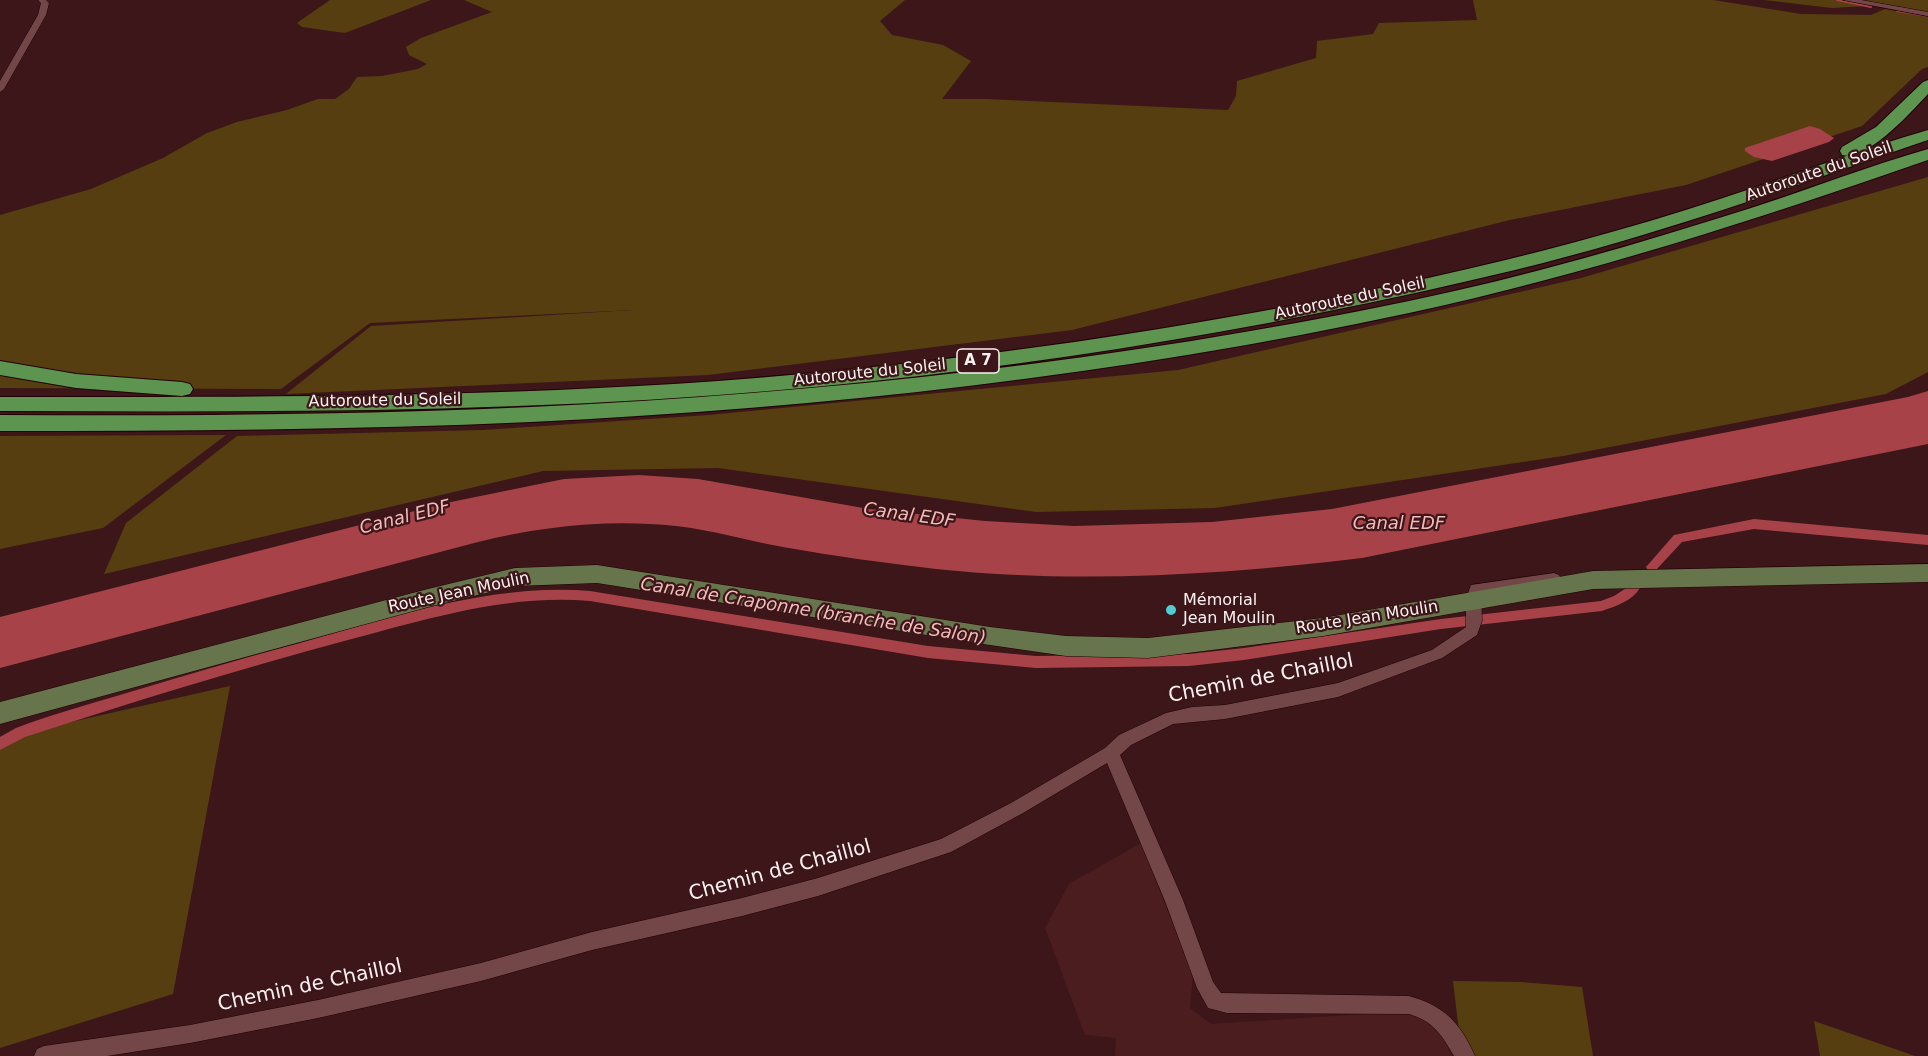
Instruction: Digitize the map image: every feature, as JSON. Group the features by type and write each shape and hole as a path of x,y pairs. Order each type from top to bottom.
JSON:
{"highway":[{"path":"1729,203 1735,194 1860,146 1901,114 1928,85"},
{"name":"Autoroute du Soleil","path":"0,404 433,401 631,393 815,380 963,363 1259,318 1518,263 1729,203 1928,135"},
{"name":"Autoroute du Soleil","path":"0,423 175,424 424,420 665,409 949,383 1116,361 1274,334 1413,306 1543,275 1760,213 1928,154"},
{"path":"0,369 76,381 146,388 194,389 615,382 792,372 942,359 963,363"}],"main road":[{"name":"Route Jean Moulin","path":"0,713 428,598 515,577 597,574 1066,646 1148,648 1323,627 1475,614 1593,580 1928,573"}],"street":[{"path":"0,89 42,15 45,3 42,0"},
{"path":"1847,0 1928,14"},
{"name":"Chemin de Chaillol","path":"44,1056 190,1034 318,1010 482,972 592,941 742,908 818,887 945,846 1017,808 1111,753 1125,740 1171,718 1226,712 1338,690 1437,654 1461,640 1475,614"},
{"path":"1111,753 1174,900 1206,988 1215,1001 1227,1004 1408,1005 1429,1010 1442,1019 1465,1056"}],"shaded area":[{"path":"330,0 431,0 345,33 302,27 297,23"},
{"path":"464,0 905,0 880,21 892,35 943,45 971,61 942,99 1228,110 1236,96 1237,81 1316,58 1317,41 1373,34 1379,23 1477,20 1473,0 1713,0 1801,14 1871,15 1885,9 1928,17 1928,67 1922,69 1862,126 1686,185 1510,220 1072,330 708,375 286,394 371,326 634,310 370,323 281,389 0,388 0,215 91,189 163,158 207,133 237,122 287,110 318,99 335,99 349,89 357,77 382,76 418,69 427,64 409,55 406,47 421,38 492,12"},
{"path":"1764,0 1928,0 1928,13 1883,5 1832,8"},
{"path":"1928,177 1928,372 1886,394 1563,456 1215,508 1036,512 718,468 543,471 104,574 126,523 237,436 483,430 709,415 1178,370 1581,278"},
{"path":"226,435 103,528 0,549 0,436"},
{"path":"230,686 173,994 0,1048 0,738"},
{"path":"1141,843 1193,975 1190,1008 1211,1024 1411,1011 1436,1025 1452,1056 1115,1056 1116,1038 1085,1035 1045,928 1069,884"},
{"path":"1453,981 1520,982 1582,987 1593,1056 1462,1056"},
{"path":"1814,1021 1915,1056 1820,1056"}],"water":[{"path":"1810,126 1834,138 1829,142 1772,161 1754,157 1745,151 1745,148"},
{"name":"Canal EDF","path":"1928,391 1928,444 1362,558 1256,569 1149,576 990,574 879,562 783,547 676,526 626,523 576,525 502,536 0,668 0,617 446,503 564,479 639,475 698,479 869,509 985,521 1074,526 1212,522 1332,509 1908,397"}],"waterway":[{"path":"1837,0 1871,7"},
{"path":"1897,11 1928,16"},
{"name":"Canal de Craponne (branche de Salon)","path":"1652,567 1678,538 1754,524 1928,540"},
{"name":"Canal de Craponne (branche de Salon)","path":"0,744 21,732 286,652 455,608 536,594 590,596 928,652 1036,662 1189,660 1244,654 1441,624 1602,606 1618,600 1634,588"}],"place":[{"name":"Mémorial Jean Moulin","path":"1171,610"}]}
